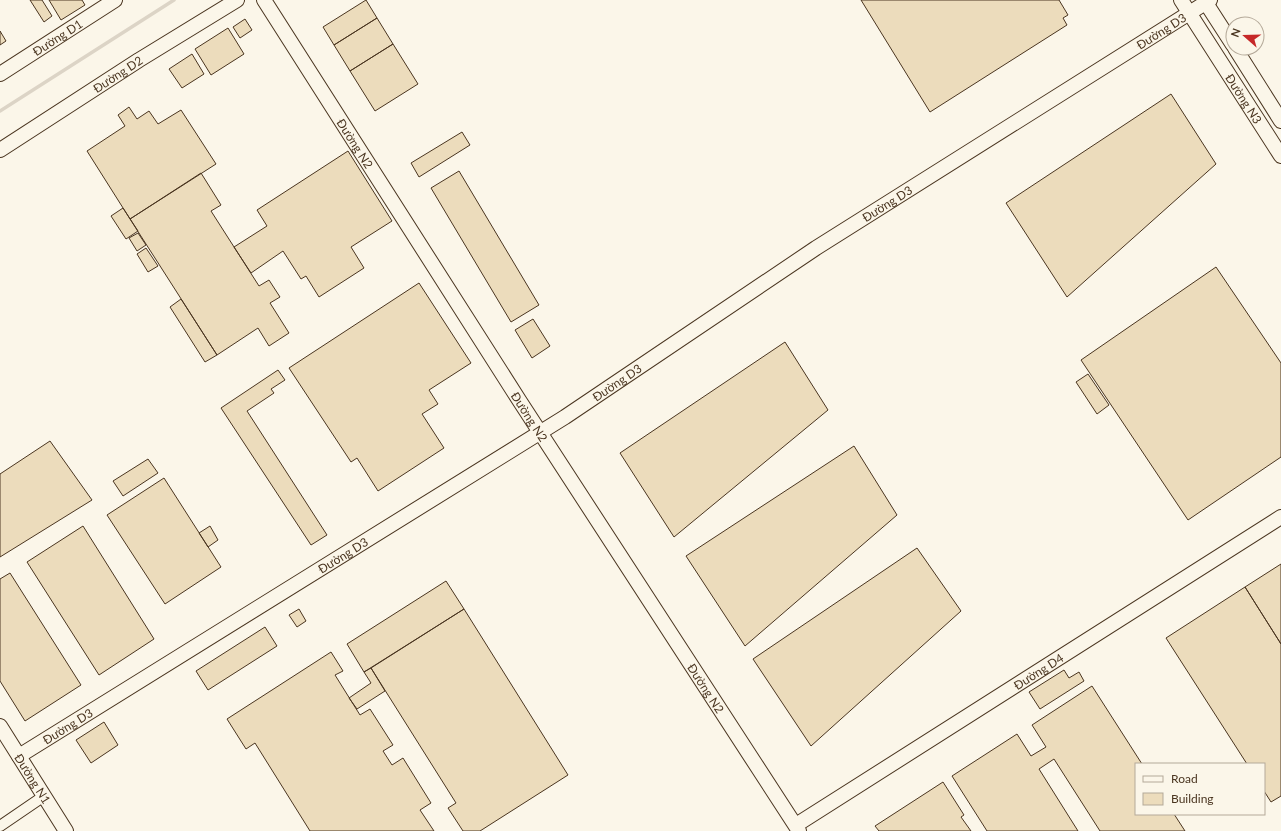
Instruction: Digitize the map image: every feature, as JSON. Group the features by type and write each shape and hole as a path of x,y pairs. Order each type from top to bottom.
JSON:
{"street":[{"name":"Đường D1","path":"0,74 115,0"},
{"name":"Đường D2","path":"0,150 139,60 237,0"},
{"name":"Đường N2","path":"264,0 540,432 797,828"},
{"name":"Đường N3","path":"1181,0 1281,156"},
{"name":"Đường D3","path":"19,756 540,432 816,248 1206,1"},
{"path":"1206,1 1225,32"},
{"name":"Đường N3","path":"1240,56 1281,121"},
{"name":"Đường D4","path":"797,828 1281,517"},
{"name":"Đường N1","path":"0,726 66,831"},
{"path":"0,826 44,796"}],"building":[{"path":"30,0 42,0 52,16 44,22"},
{"path":"49,0 82,0 85,5 61,20"},
{"path":"366,0 377,18 334,45 323,27"},
{"path":"861,0 1059,0 1068,15 1063,18 1067,25 930,112"},
{"path":"377,18 393,44 350,71 334,45"},
{"path":"245,19 252,30 240,38 233,27"},
{"path":"228,28 244,54 211,75 195,49"},
{"path":"0,31 6,41 0,45"},
{"path":"393,44 418,84 375,111 350,71"},
{"path":"192,54 204,74 182,88 169,69"},
{"path":"1171,94 1216,164 1067,297 1006,203"},
{"path":"129,107 137,119 149,111 158,124 181,110 216,164 130,219 87,151 125,126 118,115"},
{"path":"462,132 470,145 419,177 411,163"},
{"path":"348,151 392,221 351,247 364,268 319,297 306,276 301,279 283,251 251,273 234,247 267,226 257,210"},
{"path":"459,171 539,305 511,322 431,188"},
{"path":"201,173 221,205 211,211 259,286 269,280 280,297 270,303 289,333 269,346 258,328 217,355 130,219"},
{"path":"123,208 138,231 126,239 111,216"},
{"path":"138,233 146,245 137,251 129,238"},
{"path":"146,248 158,266 148,272 137,254"},
{"path":"1216,267 1281,363 1281,457 1188,520 1081,360"},
{"path":"419,283 471,363 429,390 438,404 422,414 444,448 378,491 357,458 351,462 289,368"},
{"path":"181,299 217,355 205,362 170,307"},
{"path":"533,319 550,346 532,358 515,330"},
{"path":"785,342 828,410 674,537 620,453"},
{"path":"278,370 285,380 271,389 274,393 247,411 327,535 311,545 221,408"},
{"path":"1088,374 1109,405 1097,414 1076,382"},
{"path":"50,441 92,500 0,557 0,474"},
{"path":"854,446 897,515 745,646 686,556"},
{"path":"148,459 158,473 123,496 113,481"},
{"path":"164,478 221,567 165,604 107,515"},
{"path":"83,526 154,639 99,675 27,562"},
{"path":"210,526 218,540 208,547 199,533"},
{"path":"917,548 961,611 811,746 753,659"},
{"path":"1281,564 1281,644 1245,587"},
{"path":"10,573 81,685 25,721 0,681 0,579"},
{"path":"446,581 464,609 364,672 347,644"},
{"path":"1245,587 1281,644 1281,796 1271,802 1265,793 1265,763 1246,763 1166,638"},
{"path":"299,609 306,621 297,627 289,615"},
{"path":"464,609 568,775 480,831 463,831 448,808 456,803 371,668"},
{"path":"265,627 277,646 208,690 196,671"},
{"path":"331,652 343,671 335,675 360,715 370,709 393,745 383,751 392,765 403,758 431,803 420,810 434,831 310,831 255,743 246,749 227,719"},
{"path":"371,668 385,691 357,709 349,698 371,683 364,672"},
{"path":"1064,670 1069,678 1079,672 1084,681 1040,709 1029,692"},
{"path":"1092,686 1141,763 1135,763 1135,815 1175,815 1185,831 1100,831 1054,759 1039,769 1078,831 987,831 952,776 1017,734 1031,756 1046,747 1032,725"},
{"path":"104,722 118,745 91,763 76,740"},
{"path":"943,782 964,815 961,817 971,831 879,831 875,826"}],"waterway":[{"path":"0,111 174,0"}]}
